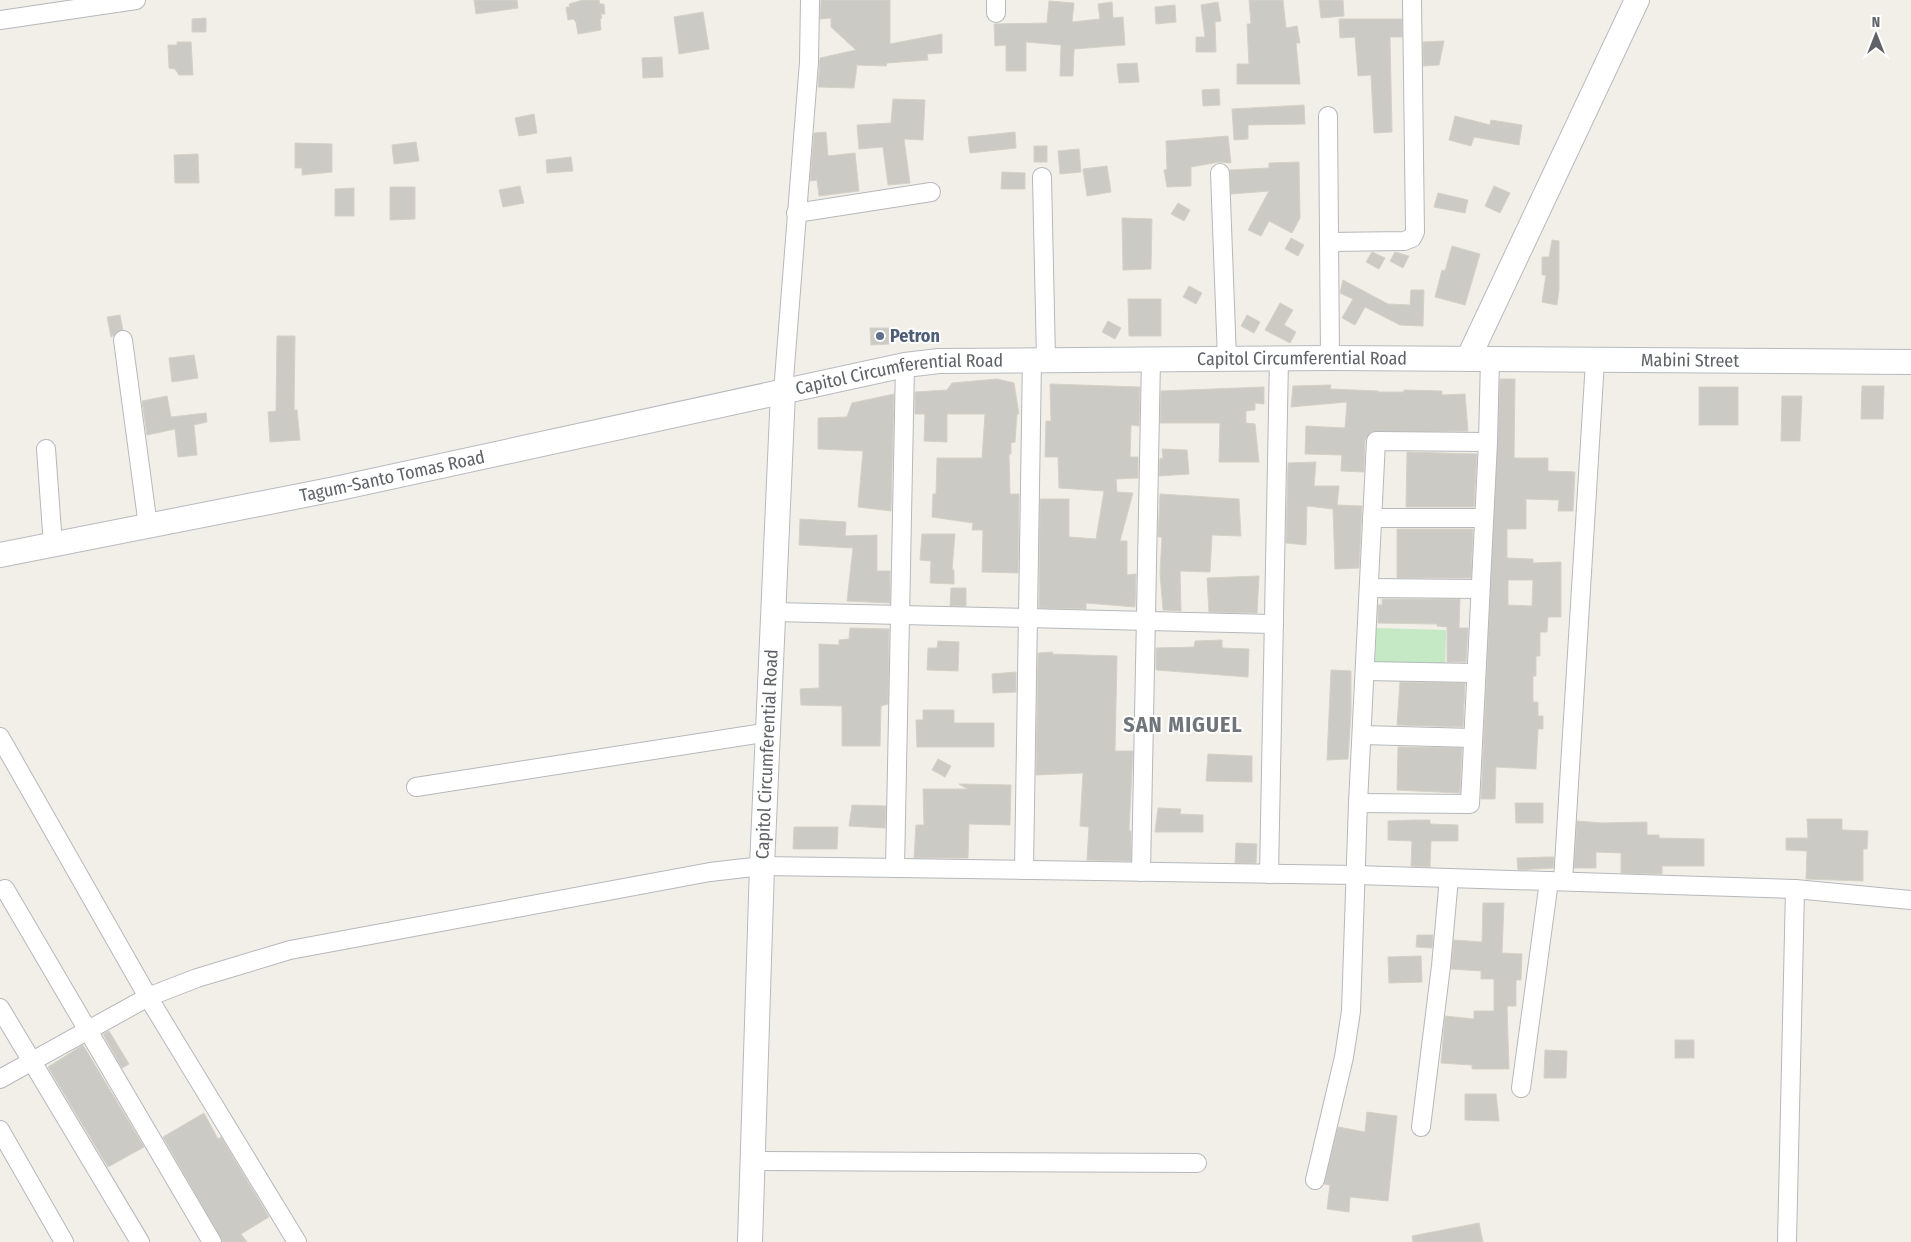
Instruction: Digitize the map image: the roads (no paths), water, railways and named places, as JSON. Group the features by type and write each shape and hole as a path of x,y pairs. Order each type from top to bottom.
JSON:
{"main road":[{"path":"1479,359 1637,0"},
{"name":"Capitol Circumferential Road","path":"750,1242 762,866 783,392 904,366 967,360 1479,359"},
{"name":"Mabini Street","path":"1479,359 1911,362"},
{"name":"Tagum-Santo Tomas Road","path":"0,555 335,489 783,392"}],"street":[{"path":"0,20 136,0"},
{"path":"783,392 809,62 810,0"},
{"path":"1329,242 1404,241 1412,238 1415,232 1412,0"},
{"path":"1328,116 1330,358"},
{"path":"1220,173 1227,358"},
{"path":"1024,870 1028,618 1039,359 1042,177"},
{"path":"796,212 931,192"},
{"path":"123,340 148,526"},
{"path":"1268,874 1279,358"},
{"path":"1142,872 1148,621 1151,359"},
{"path":"1358,803 1470,804 1475,673 1488,442 1479,359"},
{"path":"1521,1088 1556,881 1595,361"},
{"path":"895,868 904,366"},
{"path":"1316,1180 1344,1057 1351,1010 1358,803 1376,441 1488,442"},
{"path":"46,449 53,545"},
{"path":"1372,518 1484,518"},
{"path":"1369,588 1480,590"},
{"path":"774,612 1274,624"},
{"path":"1365,671 1475,673"},
{"path":"416,787 769,732"},
{"path":"1362,735 1473,738"},
{"path":"0,737 148,997 297,1242"},
{"path":"0,1079 148,997 197,978 290,950 710,872 762,866 1357,875 1795,889 1911,900"},
{"path":"1421,1127 1441,966 1449,878"},
{"path":"5,889 212,1242"},
{"path":"1786,1242 1795,889"},
{"path":"0,1008 140,1242"},
{"path":"0,1130 64,1242"},
{"path":"753,1160 1197,1164"}],"place":[{"name":"Petron","path":"880,336"}],"district":[{"name":"SAN MIGUEL","path":"1183,724"}]}
